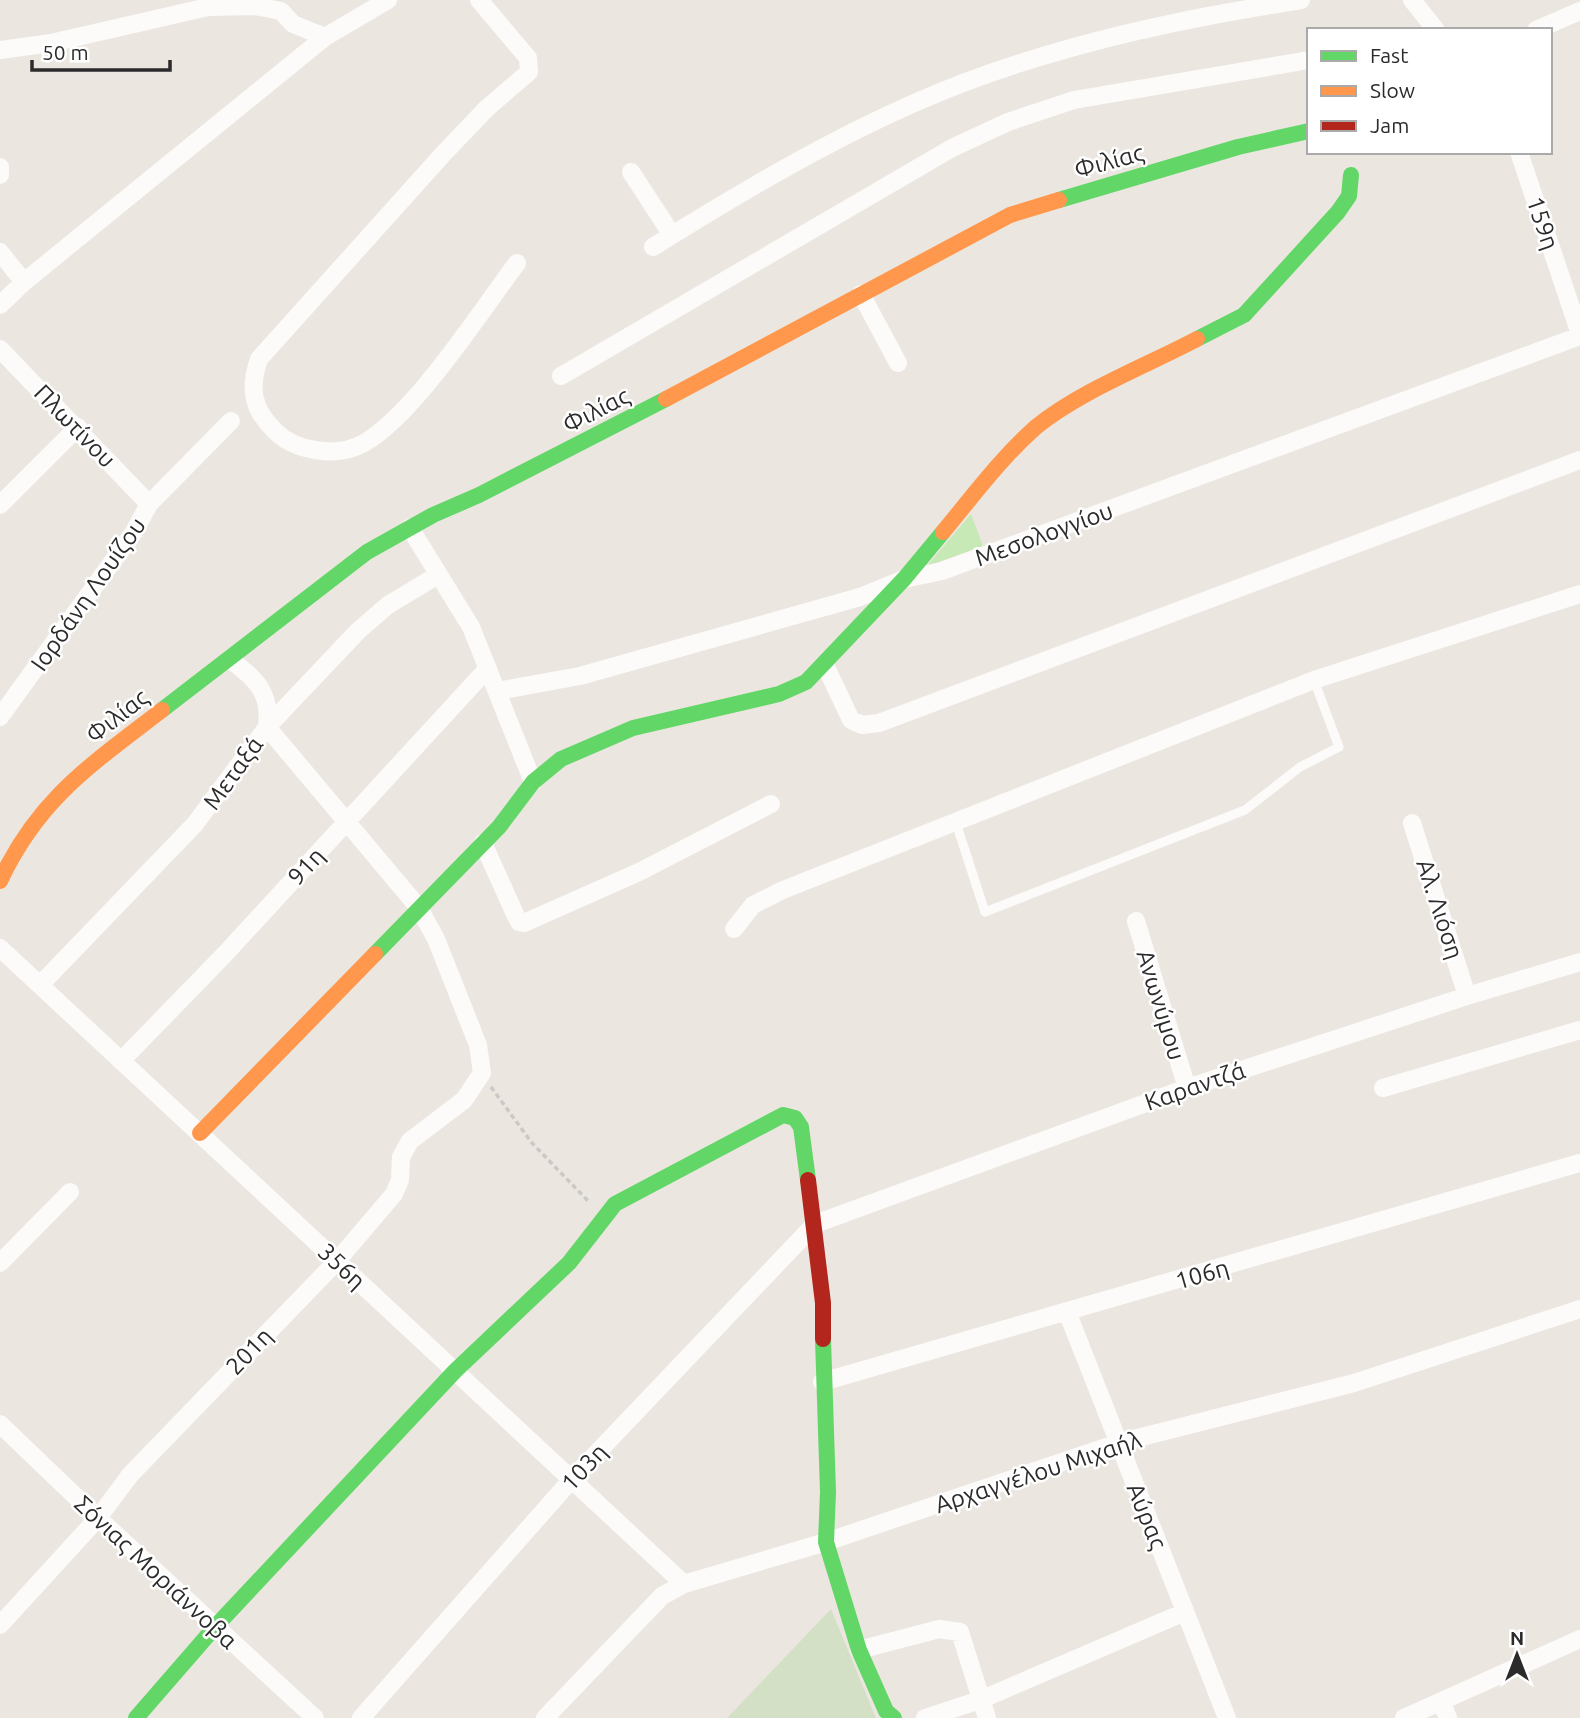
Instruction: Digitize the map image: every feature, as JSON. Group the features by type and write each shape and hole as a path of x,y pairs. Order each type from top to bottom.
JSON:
{"street":[{"path":"0,305 24,282 325,37 388,0"},
{"path":"479,0 528,58 529,72 487,108 444,153 259,359 253,378 253,398 263,420 285,441 320,451 345,451 366,442 403,410 517,263"},
{"path":"653,247 849,135 919,101 983,76 1128,34 1274,2 1301,0"},
{"path":"1412,0 1434,28"},
{"path":"0,50 51,43 208,7 286,6 293,23 325,37"},
{"path":"1541,28 1580,11"},
{"path":"561,376 952,148 1009,122 1074,100 1307,60"},
{"name":"Φιλίας","path":"0,881 16,844 38,813 142,723 230,659 367,552 616,426 1010,215 1238,147 1307,131"},
{"name":"159η","path":"1520,154 1580,335"},
{"path":"0,167 0,176"},
{"path":"631,172 672,236"},
{"path":"200,1133 483,844 533,782 561,759 592,743 633,728 779,694 806,682 825,665 878,603 904,579 1011,452 1038,426 1067,406 1244,315 1338,212 1349,196 1351,175"},
{"path":"0,252 24,282"},
{"path":"861,294 898,363"},
{"name":"Μεσολογγίου","path":"496,691 580,676 860,597 904,579 942,571 1580,335"},
{"name":"Πλωτίνου","path":"0,349 78,427 149,504"},
{"name":"Ιορδάνη Λουίζου","path":"0,717 134,532 149,504 231,421"},
{"path":"0,505 78,427"},
{"path":"825,665 851,720 862,725 879,723 1580,460"},
{"path":"410,528 438,575 460,604 533,782"},
{"name":"Μεταξά","path":"40,985 195,824 267,727 358,631 388,605 438,575"},
{"path":"734,929 753,905 783,890 956,824 1314,680 1580,594"},
{"path":"230,659 254,679 263,691 269,708 267,727 419,908 436,939 478,1045 481,1073"},
{"name":"91η","path":"121,1061 348,821 488,668"},
{"path":"483,844 514,914 519,922 524,923 639,872 771,804"},
{"name":"Αλ. Λιόση","path":"1412,823 1468,996"},
{"name":"Ανωνύμου","path":"1136,921 1187,1088"},
{"name":"356η","path":"0,948 684,1584"},
{"name":"Καραντζά","path":"816,1224 1187,1088 1580,962"},
{"path":"1383,1088 1580,1030"},
{"name":"201η","path":"0,1625 97,1518 130,1475 337,1261 394,1194 400,1180 401,1157 410,1141 464,1100 481,1073"},
{"path":"136,1718 215,1628 455,1371 569,1263 615,1204 783,1115 795,1118 801,1127 816,1224 823,1303 822,1382 828,1492 826,1542 859,1650 886,1711 894,1718"},
{"name":"106η","path":"822,1382 1068,1314 1580,1163"},
{"path":"0,1263 70,1192"},
{"name":"103η","path":"361,1718 572,1479 816,1224"},
{"name":"Αρχαγγέλου Μιχαήλ","path":"545,1718 662,1596 684,1584 826,1542 1118,1443 1354,1383 1580,1309"},
{"name":"Αύρας","path":"1068,1314 1227,1718"},
{"name":"Σόνιας Μοριάννοβα","path":"0,1424 97,1518 315,1718"},
{"path":"925,1718 980,1700 1185,1612"},
{"path":"859,1650 951,1629 960,1632 988,1718"},
{"path":"1404,1718 1445,1709 1580,1639"}],"lane":[{"path":"956,824 985,912 1108,862 1172,840 1245,810 1300,767 1339,747 1314,680"}],"path":[{"path":"481,1073 532,1143 604,1217"}],"green space":[{"path":"971,514 983,546 927,566"},
{"path":"831,1609 876,1718 727,1718"}],"traffic: fast":[{"path":"1059,200 1238,147 1307,131"},
{"path":"1197,339 1244,315 1338,212 1349,196 1351,175"},
{"path":"162,710 367,552 433,515 479,495 666,399"},
{"path":"375,954 499,827 533,782 561,759 633,728 779,694 806,682 904,579 943,532"},
{"path":"136,1718 215,1627 455,1371 569,1263 615,1204 783,1115 795,1118 801,1127 808,1180"},
{"path":"823,1339 828,1492 826,1542 859,1650 886,1711 894,1718"}],"traffic: slow":[{"path":"666,399 1010,215 1059,200"},
{"path":"943,532 999,464 1053,414 1093,390 1197,339"},
{"path":"0,881 15,852 50,805 90,766 162,710"},
{"path":"200,1133 375,954"}],"traffic: jam":[{"path":"808,1180 823,1303 823,1339"}]}
